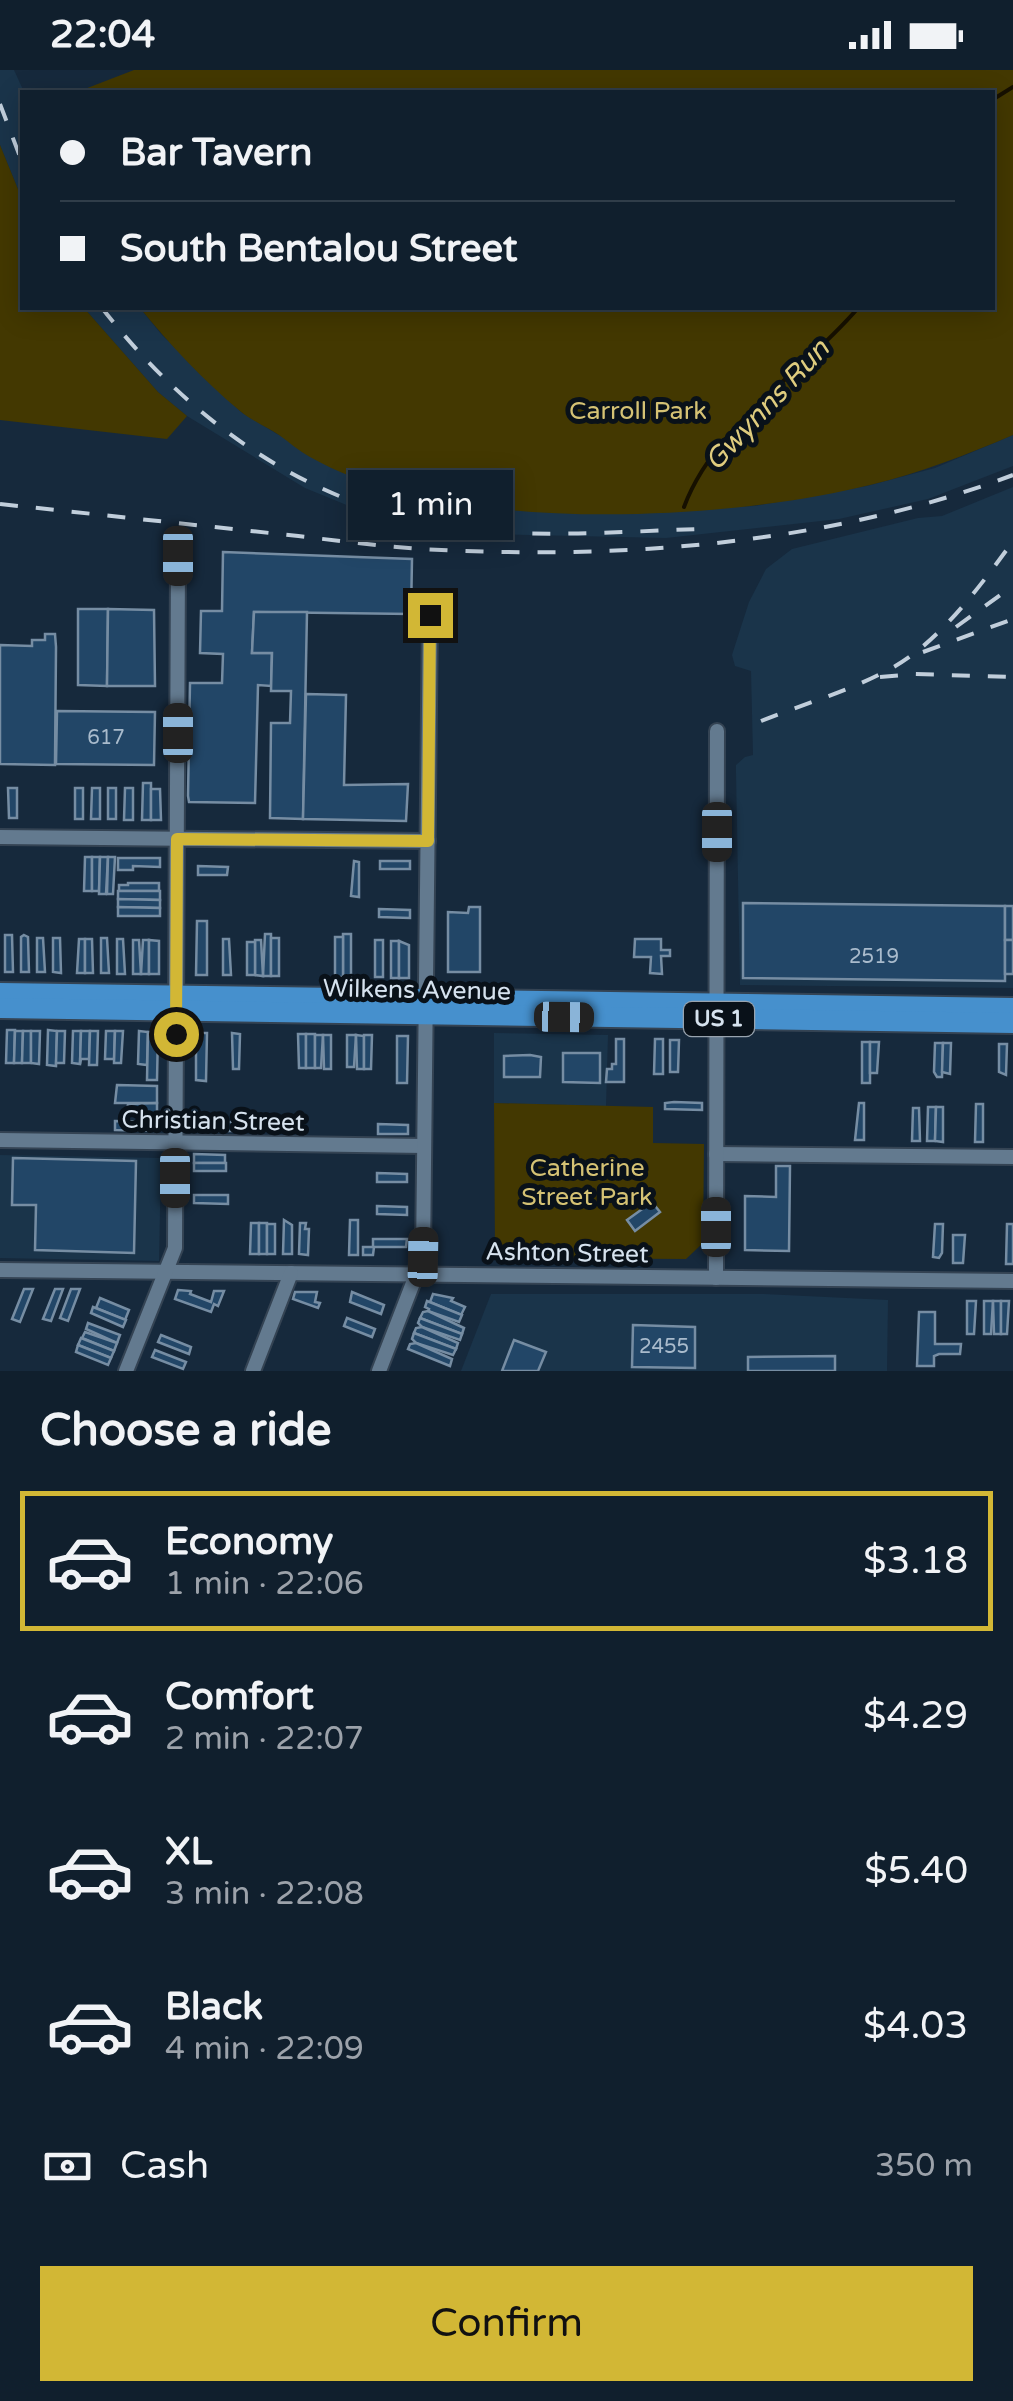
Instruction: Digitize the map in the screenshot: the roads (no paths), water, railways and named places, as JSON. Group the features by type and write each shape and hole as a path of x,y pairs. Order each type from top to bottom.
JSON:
{"main road":[{"name":"Wilkens Avenue","path":"0,993 176,1003 426,1007 717,1011 1013,1008"},
{"name":"Wilkens Avenue","path":"0,1008 176,1003"},
{"name":"Wilkens Avenue","path":"717,1011 1013,1023"}],"street":[{"path":"126,1371 175,1248 178,556"},
{"path":"379,1371 423,1257 430,615"},
{"path":"716,1278 718,732"},
{"path":"0,838 428,841"},
{"name":"Christian Street","path":"0,1140 424,1146"},
{"path":"716,1154 1013,1156"},
{"name":"Ashton Street","path":"0,1270 1013,1281"},
{"path":"253,1371 291,1273"}],"waterway":[{"name":"Gwynns Run","path":"995,98 1013,87"},
{"name":"Gwynns Run","path":"684,507 698,477 738,425 856,310"}],"railway":[{"path":"0,104 20,157"},
{"path":"104,310 134,347 207,417 290,472 382,512 432,524 498,532 565,534 698,529"},
{"path":"0,504 404,548 572,552 647,549 796,532 870,518 1013,475"},
{"path":"761,721 859,684 908,658 958,612 1013,541"},
{"path":"956,627 1013,586"},
{"path":"923,652 1013,619"},
{"path":"880,677 1013,677"}],"park label":[{"name":"Carroll Park","path":"638,411"},
{"name":"Catherine Street Park","path":"587,1182"}]}
